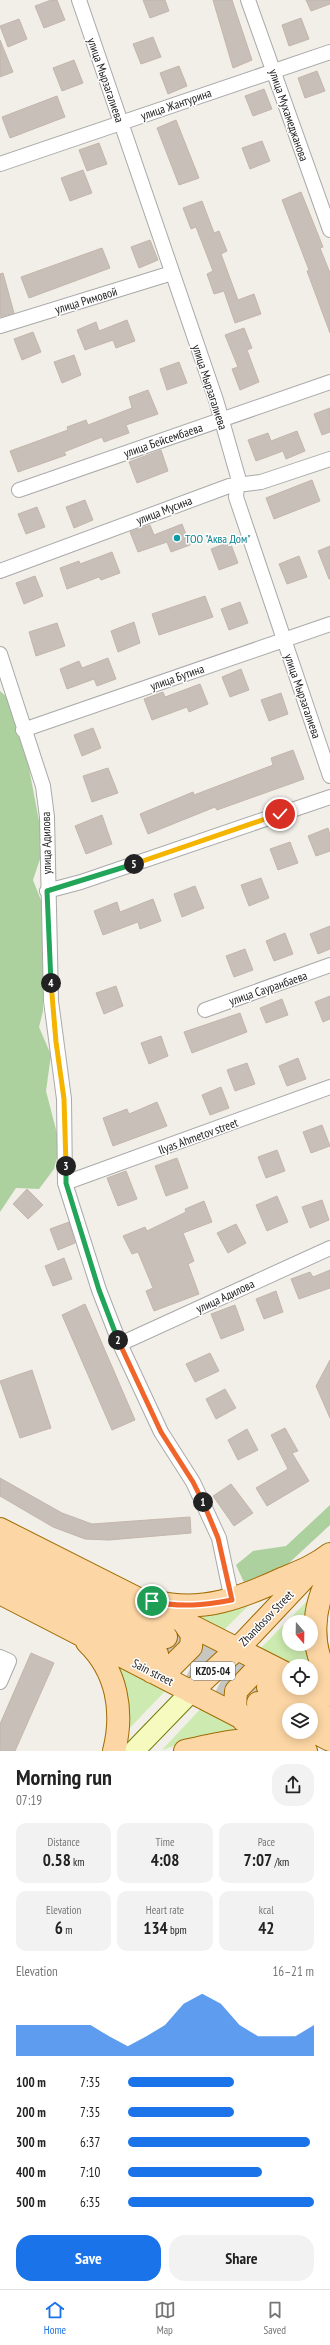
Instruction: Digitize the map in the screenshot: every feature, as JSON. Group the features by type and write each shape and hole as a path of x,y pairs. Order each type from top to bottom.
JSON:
{"main road":[{"path":"0,1529 235,1649 272,1683 282,1704"},
{"name":"Sain street","path":"0,1552 158,1654 191,1692 243,1720 306,1743 330,1740"},
{"path":"122,1592 176,1606 199,1605 232,1600 254,1593 327,1561"},
{"path":"327,1561 315,1622 315,1642 330,1679"},
{"name":"Zhandosov Street","path":"134,1751 191,1692 327,1561"},
{"name":"Sain street","path":"0,1573 158,1654"},
{"name":"Sain street","path":"0,1593 76,1632 158,1654"},
{"path":"158,1654 171,1667 191,1647 193,1640 184,1623"},
{"path":"76,1632 95,1650 113,1681 119,1716 119,1731 114,1751"},
{"path":"243,1720 235,1707 236,1691 253,1674 272,1683 330,1719"},
{"path":"318,1689 330,1695"},
{"path":"185,1751 254,1740 306,1743"}],"street":[{"name":"улица Мырзагалиева","path":"79,0 221,420 238,477 236,497 330,776"},
{"name":"улица Мухамеджанова","path":"248,0 328,222"},
{"name":"улица Жантурина","path":"0,164 330,52"},
{"name":"улица Римовой","path":"0,326 172,273"},
{"name":"улица Бейсембаева","path":"19,490 330,382"},
{"name":"улица Мусина","path":"0,571 229,486 261,482 330,459"},
{"name":"улица Бутина","path":"23,730 330,624"},
{"name":"улица Адилова","path":"0,654 23,730 43,786 47,817 47,891 51,1001 64,1099 66,1183 99,1290 120,1344 161,1432 193,1482 218,1538 232,1600"},
{"path":"47,891 81,882 330,797"},
{"name":"улица Сауранбаева","path":"205,1010 330,966"},
{"name":"Ilyas Ahmetov street","path":"66,1183 330,1087"},
{"name":"улица Адилова","path":"120,1344 330,1248"},
{"path":"0,1657 9,1661 0,1682"}],"green space":[{"path":"0,691 7,697 28,763 44,847 33,880 44,908 43,1011 39,1027 51,1055 46,1091 60,1145 54,1169 39,1189 16,1188 0,1212"},
{"path":"330,1505 330,1525 275,1576 247,1589 236,1565 253,1551 286,1546"},
{"path":"311,1597 307,1615 293,1615"},
{"path":"253,1601 221,1633 181,1614"},
{"path":"282,1627 282,1651 311,1651 313,1659 282,1659 282,1663 258,1651"},
{"path":"110,1657 169,1687 125,1733"},
{"path":"318,1672 322,1683 318,1681"},
{"path":"204,1705 262,1735 180,1744 162,1750"}],"building":[{"path":"51,0 57,0 65,20 44,28 35,6"},
{"path":"143,0 165,0 169,11 150,18"},
{"path":"213,0 232,0 252,60 233,68"},
{"path":"306,0 330,0 330,4 311,11"},
{"path":"301,18 309,39 289,46 282,25"},
{"path":"19,19 27,39 8,47 0,26"},
{"path":"153,37 161,57 141,64 133,44"},
{"path":"0,40 13,72 0,77"},
{"path":"74,60 83,83 62,91 53,68"},
{"path":"179,66 187,86 168,94 160,73"},
{"path":"317,71 325,91 305,98 298,78"},
{"path":"264,89 272,109 253,116 245,96"},
{"path":"57,96 65,117 10,138 2,117"},
{"path":"176,120 199,178 179,185 157,128"},
{"path":"262,141 270,161 250,169 242,148"},
{"path":"99,143 107,164 87,171 79,150"},
{"path":"83,170 92,193 70,201 61,178"},
{"path":"301,192 323,247 320,248 330,273 330,333 307,271 309,270 282,200"},
{"path":"202,201 214,233 219,231 227,251 221,254 238,300 254,294 261,314 235,323 224,291 214,294 207,274 213,271 196,227 191,229 183,208"},
{"path":"150,240 158,260 139,268 131,247"},
{"path":"102,248 110,268 29,298 21,277"},
{"path":"3,273 14,313 0,317 0,274"},
{"path":"127,320 135,341 116,348 113,340 85,350 77,330 96,322 99,331"},
{"path":"244,328 252,348 247,350 259,382 240,390 232,369 238,367 225,335"},
{"path":"33,332 41,352 22,360 14,339"},
{"path":"74,355 81,375 62,383 54,362"},
{"path":"179,362 187,383 167,390 160,369"},
{"path":"148,390 158,414 126,425 129,433 104,442 102,437 64,452 66,455 18,472 10,451 68,430 67,427 86,420 88,425 132,408 129,397"},
{"path":"330,408 330,432 322,435 314,414"},
{"path":"297,431 305,451 286,459 283,451 256,461 248,440 268,433 271,441"},
{"path":"161,450 168,471 137,483 129,462"},
{"path":"312,480 320,501 274,519 266,498"},
{"path":"85,500 93,520 74,528 66,507"},
{"path":"37,507 45,527 26,534 18,514"},
{"path":"182,524 190,545 171,552 167,542 138,552 130,532 150,525 154,535"},
{"path":"230,542 238,563 219,570 211,549"},
{"path":"330,546 330,579 329,579 318,551"},
{"path":"112,552 120,573 101,580 99,577 67,589 60,568 79,561 80,564"},
{"path":"299,556 307,577 287,584 279,564"},
{"path":"35,576 43,596 24,604 16,583"},
{"path":"205,596 213,617 159,635 152,614"},
{"path":"240,602 248,623 229,630 221,609"},
{"path":"134,622 140,643 118,652 111,631"},
{"path":"57,623 65,646 36,656 29,632"},
{"path":"108,658 116,679 97,686 94,679 67,689 60,669 79,661 82,668"},
{"path":"241,669 249,690 230,697 222,677"},
{"path":"200,684 208,704 189,712 187,707 152,720 144,699 163,692 165,697"},
{"path":"281,693 288,714 269,721 261,700"},
{"path":"93,728 101,748 82,756 74,735"},
{"path":"293,750 304,779 217,810 215,807 148,834 140,814 193,792 194,795 273,765 271,758"},
{"path":"108,768 118,793 92,802 83,776"},
{"path":"102,815 112,844 86,854 75,826"},
{"path":"328,828 330,835 330,851 316,856 308,836"},
{"path":"290,842 298,863 278,870 270,849"},
{"path":"261,878 269,898 249,906 241,885"},
{"path":"195,886 204,908 182,917 174,894"},
{"path":"153,899 161,921 140,929 138,922 103,935 94,911 117,902 120,912"},
{"path":"330,926 330,949 318,954 310,934"},
{"path":"285,933 293,954 274,961 266,941"},
{"path":"245,949 253,970 234,977 226,956"},
{"path":"116,986 123,1006 104,1014 96,993"},
{"path":"330,996 330,1019 323,1022 315,1002"},
{"path":"282,999 288,1015 266,1023 260,1008"},
{"path":"240,1013 247,1032 192,1053 184,1032"},
{"path":"161,1036 168,1056 149,1064 141,1043"},
{"path":"298,1058 306,1079 287,1086 279,1066"},
{"path":"247,1063 255,1084 235,1091 227,1070"},
{"path":"221,1087 229,1108 210,1115 202,1095"},
{"path":"157,1102 167,1126 113,1146 103,1118 127,1109 129,1114"},
{"path":"322,1125 330,1146 311,1153 303,1132"},
{"path":"277,1150 285,1171 266,1178 258,1157"},
{"path":"177,1158 188,1188 166,1196 155,1166"},
{"path":"126,1171 137,1199 118,1206 107,1178"},
{"path":"27,1189 43,1205 28,1219 13,1204"},
{"path":"277,1196 288,1222 267,1231 256,1205"},
{"path":"322,1200 329,1220 310,1228 302,1207"},
{"path":"204,1201 212,1222 183,1233 194,1261 188,1264 199,1294 154,1311 146,1291 153,1288 138,1252 132,1254 123,1236 145,1227 147,1231 186,1212 185,1209"},
{"path":"69,1222 75,1243 58,1250 50,1229"},
{"path":"236,1224 246,1243 228,1253 217,1233"},
{"path":"64,1258 72,1279 53,1286 45,1266"},
{"path":"330,1270 330,1288 299,1299 291,1279 310,1272 313,1277"},
{"path":"276,1291 283,1312 264,1319 256,1299"},
{"path":"85,1304 135,1420 112,1430 62,1315"},
{"path":"235,1305 244,1330 221,1339 211,1314"},
{"path":"210,1353 219,1371 195,1382 186,1364"},
{"path":"330,1360 330,1418 316,1386"},
{"path":"32,1370 51,1428 20,1438 0,1381"},
{"path":"225,1389 236,1408 216,1419 206,1399"},
{"path":"285,1428 298,1451 292,1453 309,1481 267,1506 256,1488 288,1469 271,1435"},
{"path":"247,1429 258,1450 238,1460 228,1440"},
{"path":"0,1478 62,1513 92,1524 190,1517 191,1533 109,1540 85,1539 53,1527 0,1496"},
{"path":"231,1484 253,1513 234,1526 213,1496"},
{"path":"31,1653 54,1663 15,1751 0,1751 0,1724"}],"tunnel":[{"path":"166,1637 266,1686"},
{"path":"160,1655 258,1703"}],"place":[{"name":"ТОО \"Аква Дом\"","path":"177,538"}],"route":[{"path":"152,1601 176,1606 193,1606 232,1600 224,1559 218,1538 193,1482 161,1432 120,1344 99,1290 66,1183 64,1099 51,1001 47,891 81,882 280,814"}]}
